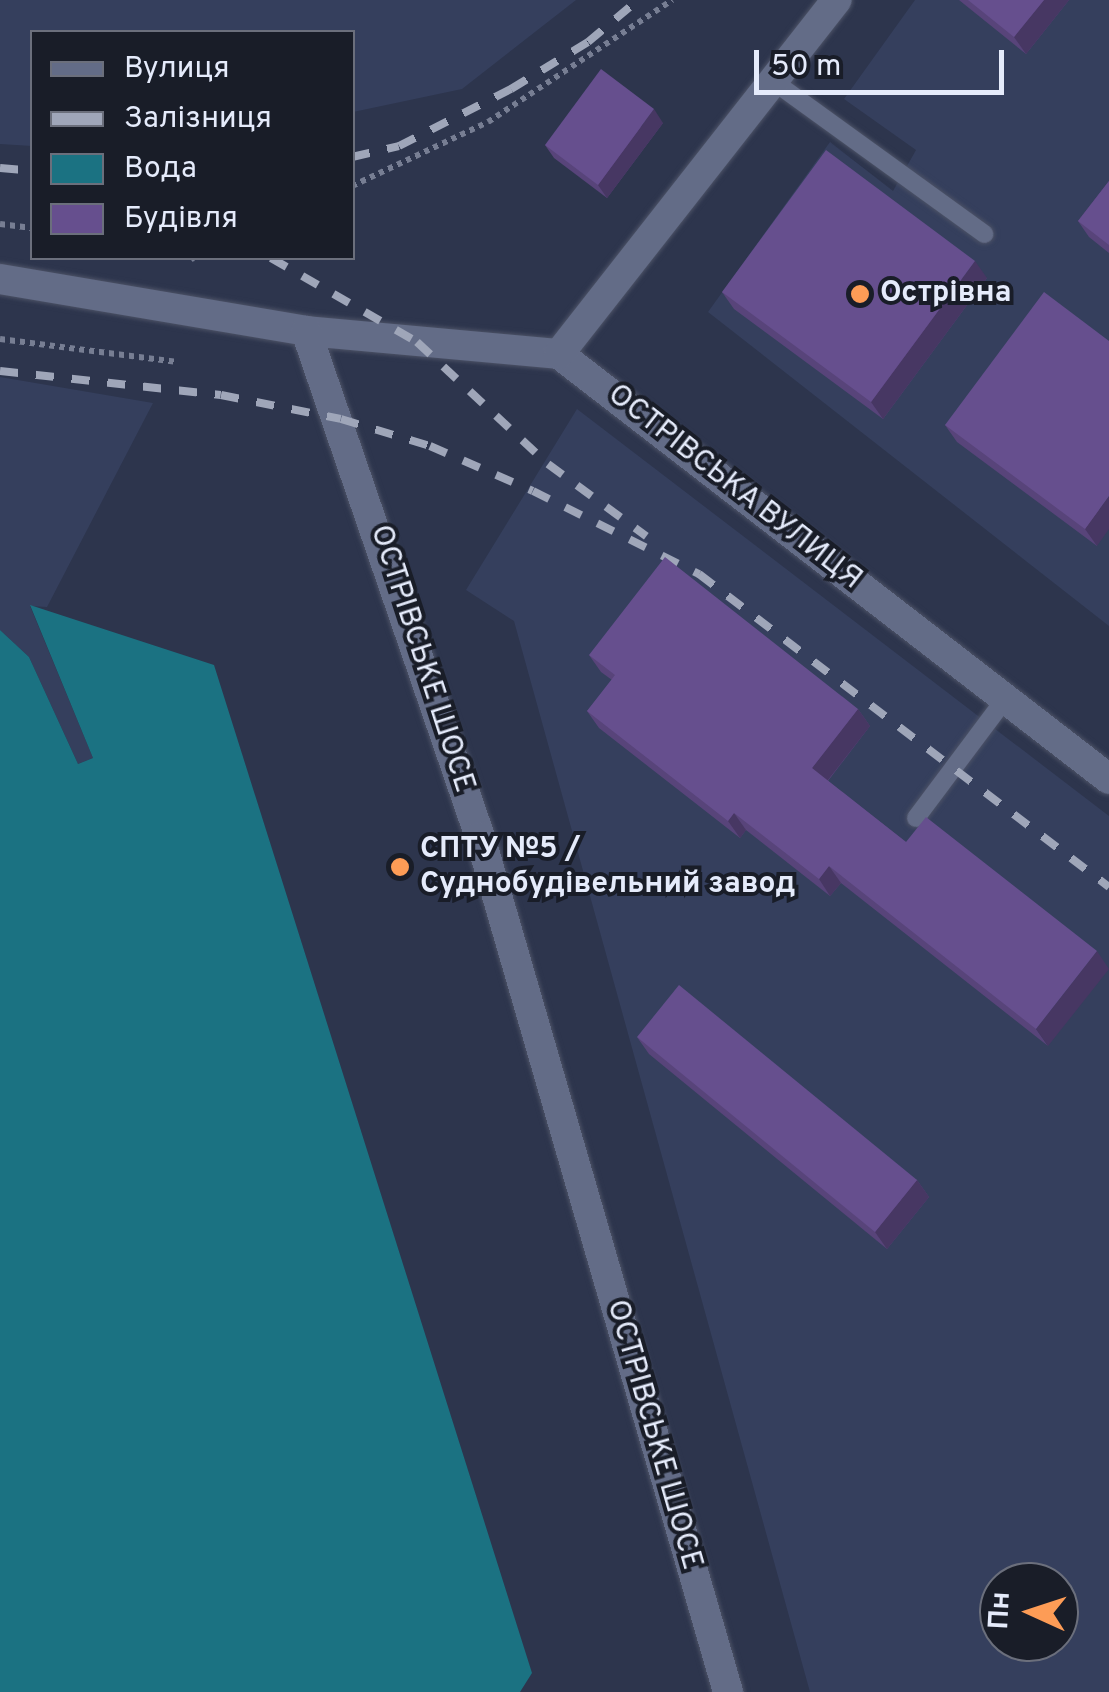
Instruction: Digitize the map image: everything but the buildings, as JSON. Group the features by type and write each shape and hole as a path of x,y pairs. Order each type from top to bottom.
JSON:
{"street":[{"path":"0,279 306,331 559,354 837,0"},
{"name":"ОСТРІВСЬКЕ ШОСЕ","path":"306,331 480,837 728,1692"},
{"name":"ОСТРІВСЬКА ВУЛИЦЯ","path":"559,354 1109,779"}],"lane":[{"path":"774,81 984,234"},
{"path":"916,818 1005,698"}],"path":[{"path":"355,185 488,122 672,0"},
{"path":"0,224 30,228"},
{"path":"0,339 176,362"}],"shaded area":[{"path":"0,0 576,0 462,89 355,112 355,30 30,30 30,146 0,144"},
{"path":"915,0 1109,0 1109,626 708,312 830,142 893,191 916,150 844,99"},
{"path":"0,377 153,403 47,607 30,606 93,758 78,764 29,657 0,630"},
{"path":"577,409 1109,816 1109,1692 810,1692 514,621 466,590"}],"water":[{"path":"30,605 214,665 532,1673 520,1692 0,1692 0,630 29,657 78,764 93,758"}],"railway":[{"path":"355,156 399,146 511,89 588,42 638,0"},
{"path":"0,168 30,171"},
{"path":"274,260 417,342 548,464 646,536"},
{"path":"0,371 221,395 341,419 430,446 533,491 699,574 1109,887"}],"place":[{"name":"Острівна","path":"860,294"},
{"name":"СПТУ №5 / Суднобудівельний завод","path":"400,867"}]}
